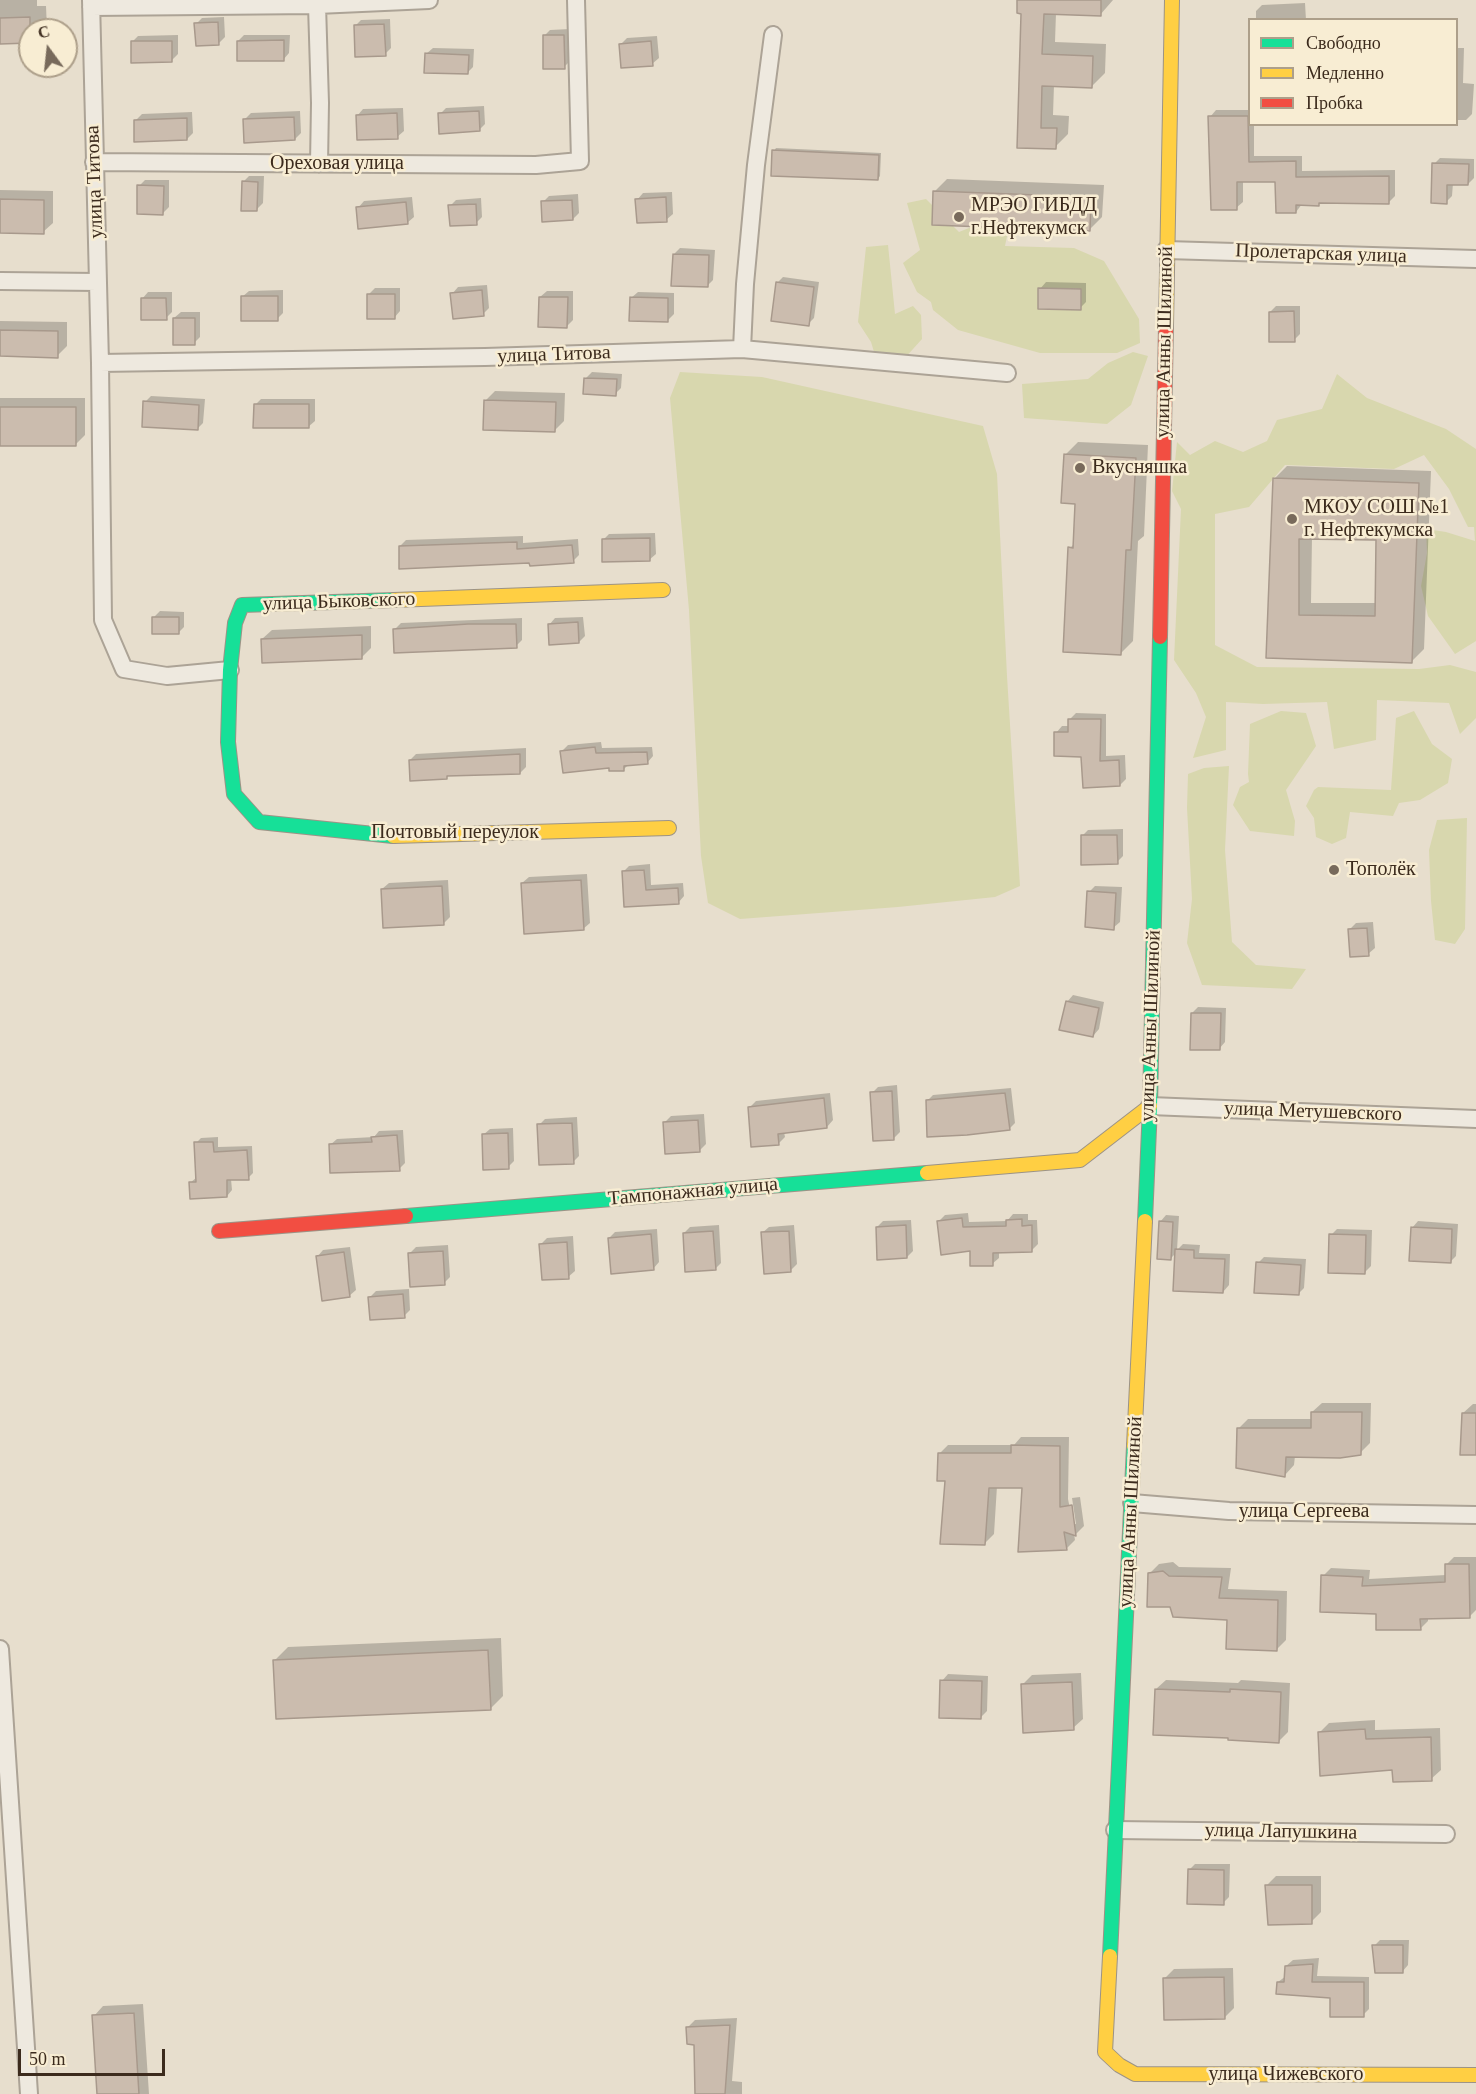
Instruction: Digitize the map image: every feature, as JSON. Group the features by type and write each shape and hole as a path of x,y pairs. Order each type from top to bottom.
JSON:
{"street":[{"path":"91,4 317,5 429,0"},
{"name":"Ореховая улица","path":"94,162 536,165 579,161 576,0"},
{"name":"улица Анны Шилиной","path":"1105,2052 1150,1106 1172,0"},
{"name":"улица Титова","path":"91,4 100,363 103,620 124,669 167,676 230,670"},
{"path":"317,5 319,164"},
{"path":"742,349 745,284 755,177 773,35"},
{"name":"Пролетарская улица","path":"1166,250 1476,259"},
{"path":"0,281 98,282"},
{"name":"улица Титова","path":"100,363 473,357 742,349 1007,374"},
{"name":"улица Быковского","path":"230,670 235,623 242,605 663,590"},
{"name":"Почтовый переулок","path":"230,670 228,742 234,794 259,822 399,837 669,828"},
{"name":"улица Метушевского","path":"1150,1106 1476,1119"},
{"name":"Тампонажная улица","path":"219,1231 1080,1160 1150,1106"},
{"name":"улица Сергеева","path":"1132,1503 1229,1512 1476,1515"},
{"path":"0,1649 29,2094"},
{"name":"улица Лапушкина","path":"1115,1830 1446,1834"},
{"name":"улица Чижевского","path":"1105,2052 1119,2065 1135,2074 1476,2075"}],"green space":[{"path":"926,199 959,232 989,220 1007,236 1005,246 1074,248 1104,261 1139,319 1140,343 1117,353 1040,353 958,330 933,310 931,302 917,292 903,263 920,250 907,203","holes":["1039,288 1081,289 1080,310 1038,309"]},
{"path":"888,245 895,314 913,306 921,315 922,339 895,369 878,365 871,342 858,322 866,247"},
{"path":"1133,352 1148,356 1131,405 1107,424 1024,418 1022,384 1088,379 1108,363"},
{"path":"680,372 762,377 983,426 997,474 1020,886 995,897 740,919 708,903 701,856 689,610 670,398"},
{"path":"1337,374 1367,398 1446,429 1476,449 1476,641 1455,654 1428,616 1421,586 1427,553 1426,529 1446,532 1475,541 1474,527 1468,527 1449,489 1424,455 1394,469 1285,465 1249,507 1215,514 1215,645 1257,667 1419,669 1450,665 1476,672 1476,718 1460,734 1449,703 1377,700 1376,740 1334,749 1327,702 1263,704 1226,702 1226,750 1193,758 1206,717 1196,693 1174,660 1181,509 1172,491 1177,442 1190,455 1215,441 1243,452 1267,441 1277,420 1322,409"},
{"path":"1281,711 1306,713 1316,746 1286,790 1295,821 1294,836 1250,831 1233,805 1240,787 1249,782 1250,724"},
{"path":"1414,711 1432,744 1452,759 1448,783 1420,800 1399,803 1393,816 1350,812 1346,838 1332,844 1316,837 1314,818 1306,806 1314,790 1318,787 1391,790 1396,718"},
{"path":"1229,766 1225,850 1232,942 1256,965 1306,969 1292,989 1202,985 1187,943 1192,899 1187,808 1188,774 1204,768"},
{"path":"1467,818 1465,929 1455,944 1435,940 1429,850 1437,820"}],"building":[{"path":"1017,0 1101,0 1101,16 1044,14 1042,54 1093,56 1092,88 1042,86 1041,128 1057,128 1056,149 1017,148 1021,14 1017,13"},
{"path":"30,17 18,18 18,43 0,44 0,18"},
{"path":"218,22 219,45 196,46 194,23"},
{"path":"384,24 386,56 355,57 354,25"},
{"path":"543,35 564,35 565,69 543,69"},
{"path":"284,40 284,61 237,61 237,41"},
{"path":"131,41 172,41 172,62 131,63"},
{"path":"651,41 653,66 621,68 619,44"},
{"path":"425,53 469,55 468,74 424,73"},
{"path":"479,111 480,131 439,134 438,113"},
{"path":"397,113 398,139 357,140 356,115"},
{"path":"1208,116 1248,116 1249,162 1296,161 1296,177 1389,176 1389,204 1319,203 1319,206 1296,205 1296,213 1276,213 1275,182 1237,182 1237,210 1211,210"},
{"path":"294,117 295,140 244,143 243,119"},
{"path":"187,118 187,140 134,142 134,120"},
{"path":"772,150 879,155 878,180 771,176"},
{"path":"1432,163 1469,164 1468,185 1447,185 1447,204 1431,203"},
{"path":"242,181 258,182 257,211 241,211"},
{"path":"137,185 164,186 163,215 137,214"},
{"path":"933,191 1091,197 1090,231 932,225"},
{"path":"666,197 667,222 637,223 635,199"},
{"path":"0,199 44,200 44,234 0,233"},
{"path":"572,200 573,220 542,222 541,201"},
{"path":"406,202 408,224 358,229 356,207"},
{"path":"476,204 477,225 450,226 448,205"},
{"path":"673,254 709,255 708,287 671,286"},
{"path":"776,282 814,287 809,326 771,321"},
{"path":"1038,288 1081,289 1081,310 1038,309"},
{"path":"482,290 484,316 453,319 450,293"},
{"path":"367,294 395,294 395,319 367,319"},
{"path":"241,296 278,296 278,321 241,321"},
{"path":"539,297 568,297 567,328 538,327"},
{"path":"630,297 668,298 668,322 629,321"},
{"path":"141,298 166,298 167,320 141,320"},
{"path":"1294,311 1295,342 1269,342 1269,312"},
{"path":"173,318 195,318 195,345 173,345"},
{"path":"0,330 58,331 58,358 0,356"},
{"path":"584,378 617,379 616,396 583,394"},
{"path":"484,400 556,402 555,432 483,430"},
{"path":"143,401 199,405 198,430 142,427"},
{"path":"254,404 309,404 309,428 253,428"},
{"path":"0,407 76,407 76,446 0,446"},
{"path":"1064,454 1136,458 1131,550 1126,550 1121,655 1063,652 1068,547 1073,548 1075,504 1061,503"},
{"path":"1273,478 1419,483 1412,663 1266,658","holes":["1299,539 1376,540 1375,616 1299,615"]},
{"path":"650,538 650,561 602,562 602,539"},
{"path":"517,542 517,549 572,545 574,563 399,569 399,546"},
{"path":"152,617 179,617 179,634 152,634"},
{"path":"578,622 579,643 549,645 548,624"},
{"path":"468,624 516,624 517,648 394,653 393,629"},
{"path":"362,635 362,659 262,663 261,639"},
{"path":"1068,719 1101,719 1100,761 1119,760 1120,786 1083,788 1081,757 1054,756 1054,732 1068,732"},
{"path":"595,747 596,753 647,752 648,764 624,766 624,771 609,771 609,768 563,773 560,751"},
{"path":"520,754 520,774 447,776 447,779 410,781 409,760"},
{"path":"1081,835 1117,835 1118,864 1081,865"},
{"path":"644,870 646,890 678,888 679,904 624,907 622,871"},
{"path":"581,880 584,930 524,934 521,883"},
{"path":"442,886 444,925 383,928 381,889"},
{"path":"1087,891 1116,893 1114,930 1085,927"},
{"path":"1367,928 1369,956 1350,957 1348,929"},
{"path":"1066,1001 1099,1008 1093,1037 1059,1030"},
{"path":"1191,1013 1221,1013 1220,1050 1190,1050"},
{"path":"892,1091 894,1140 873,1141 870,1092"},
{"path":"1005,1093 1010,1130 927,1137 926,1100"},
{"path":"824,1098 827,1128 778,1134 779,1145 751,1147 748,1107"},
{"path":"698,1120 700,1152 665,1154 663,1122"},
{"path":"572,1123 574,1164 539,1165 537,1124"},
{"path":"508,1133 509,1169 483,1170 482,1134"},
{"path":"397,1135 400,1171 330,1173 329,1144 372,1142 371,1137"},
{"path":"194,1142 213,1142 214,1152 247,1150 249,1180 227,1180 227,1197 190,1199 189,1182 196,1182"},
{"path":"962,1218 963,1227 1006,1226 1006,1220 1022,1219 1022,1226 1032,1225 1032,1252 993,1253 993,1266 970,1266 970,1251 941,1255 937,1221"},
{"path":"1159,1221 1173,1222 1171,1260 1157,1259"},
{"path":"906,1225 907,1258 877,1260 876,1227"},
{"path":"1411,1227 1452,1229 1451,1263 1409,1261"},
{"path":"713,1231 716,1270 685,1272 683,1233"},
{"path":"789,1231 791,1272 764,1274 761,1232"},
{"path":"651,1234 654,1270 611,1274 608,1238"},
{"path":"1329,1234 1366,1235 1365,1274 1328,1273"},
{"path":"567,1242 569,1279 542,1280 539,1244"},
{"path":"1175,1249 1194,1250 1194,1258 1225,1259 1223,1293 1173,1291"},
{"path":"443,1251 445,1285 410,1287 408,1253"},
{"path":"344,1252 350,1297 322,1301 316,1256"},
{"path":"1256,1262 1301,1265 1299,1295 1254,1293"},
{"path":"403,1294 405,1318 370,1320 368,1297"},
{"path":"1311,1412 1362,1412 1361,1455 1340,1458 1286,1457 1285,1477 1236,1468 1237,1428 1311,1428"},
{"path":"1462,1413 1476,1413 1476,1455 1460,1455"},
{"path":"1011,1445 1060,1446 1060,1507 1072,1505 1076,1536 1064,1532 1067,1550 1018,1552 1022,1488 989,1488 985,1545 940,1544 945,1481 937,1481 938,1453 1011,1453"},
{"path":"1445,1564 1469,1564 1470,1618 1420,1619 1421,1630 1376,1630 1376,1614 1320,1612 1321,1575 1363,1577 1362,1586 1445,1582"},
{"path":"1163,1571 1169,1576 1222,1577 1219,1598 1278,1600 1277,1651 1226,1649 1227,1620 1173,1617 1170,1607 1147,1607 1148,1573"},
{"path":"488,1650 491,1710 276,1719 273,1660"},
{"path":"940,1680 982,1681 981,1719 939,1718"},
{"path":"1072,1682 1074,1730 1023,1733 1021,1684"},
{"path":"1155,1689 1281,1692 1279,1743 1153,1735"},
{"path":"1365,1729 1366,1739 1431,1737 1432,1781 1393,1782 1392,1770 1320,1776 1318,1732"},
{"path":"1188,1869 1224,1870 1224,1905 1187,1904"},
{"path":"1265,1885 1312,1885 1312,1924 1268,1925"},
{"path":"1372,1945 1403,1945 1403,1973 1375,1973"},
{"path":"1313,1964 1312,1982 1364,1982 1364,2017 1330,2017 1330,1998 1276,1994 1277,1982 1284,1982 1285,1966"},
{"path":"1224,1977 1225,2019 1164,2020 1163,1978"},
{"path":"134,2013 139,2094 97,2094 92,2015"},
{"path":"730,2025 725,2094 695,2094 694,2045 687,2044 686,2027"}],"traffic: fast":[{"path":"393,836 259,822 234,794 228,742 230,670 235,623 242,605 394,600"},
{"path":"1145,1221 1150,1106 1160,637"},
{"path":"406,1216 927,1173"},
{"path":"1110,1956 1134,1446"}],"traffic: slow":[{"path":"1166,325 1172,0"},
{"path":"394,600 663,590"},
{"path":"393,836 669,828"},
{"path":"927,1173 1080,1160 1150,1106"},
{"path":"1134,1446 1145,1221"},
{"path":"1110,1956 1105,2052 1119,2065 1135,2074 1476,2075"}],"traffic: jam":[{"path":"1160,637 1166,325"},
{"path":"219,1231 406,1216"}],"place":[{"name":"МРЭО ГИБДД г.Нефтекумск","path":"959,217"},
{"name":"Вкусняшка","path":"1080,468"},
{"name":"МКОУ СОШ №1 г. Нефтекумска","path":"1292,519"},
{"name":"Тополёк","path":"1334,870"}]}
